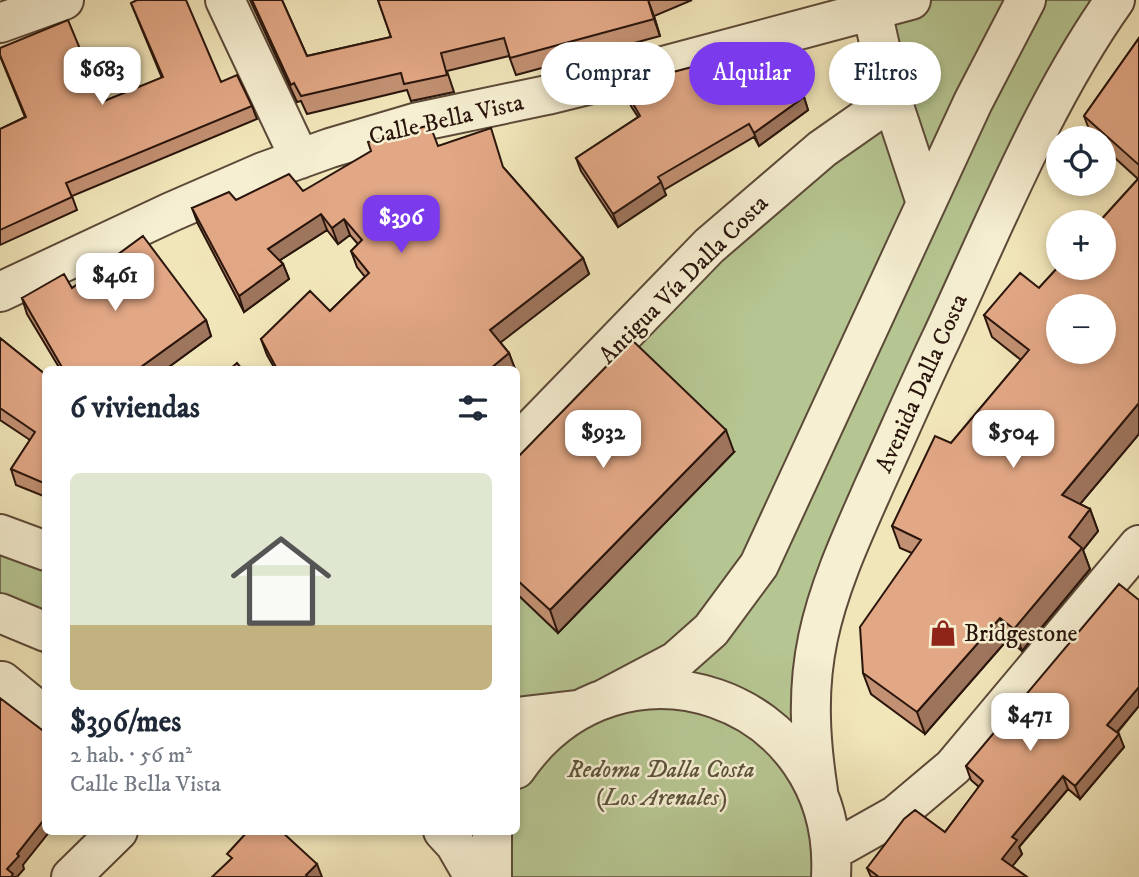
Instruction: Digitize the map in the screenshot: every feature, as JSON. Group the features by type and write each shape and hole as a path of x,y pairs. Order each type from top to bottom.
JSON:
{"street":[{"path":"0,23 64,0"},
{"path":"225,0 300,159"},
{"name":"Calle Bella Vista","path":"0,292 171,212 263,172 330,148 418,122 547,95 911,0"},
{"path":"520,763 529,750 552,728 592,704 676,661 711,630 759,565 926,202 990,67 1026,0"},
{"name":"Avenida Dalla Costa","path":"818,791 811,747 812,675 818,637 844,558 923,377 1033,144 1074,66 1115,0"},
{"path":"872,11 879,42"},
{"name":"Antigua Vía Dalla Costa","path":"520,440 709,246 822,149 885,105"},
{"path":"894,105 926,202"},
{"path":"0,534 42,550"},
{"path":"831,864 953,767 1139,545"},
{"path":"0,613 42,630"},
{"path":"1,680 42,698"},
{"path":"1,680 42,714"},
{"path":"520,716 592,704 638,691 669,689 730,703 758,719 782,739 802,763 818,791 828,820 831,864"},
{"path":"71,877 114,835"},
{"path":"446,835 474,877"},
{"path":"492,835 492,877"}],"green space":[{"name":"Redoma Dalla Costa (Los Arenales)","path":"911,0 1115,0 1055,126 1046,126 1046,144 830,596 831,877 474,877 446,835 520,835 520,441 888,105 941,105 941,42 879,42 872,11"},
{"path":"0,534 42,550 42,631 0,613"}],"building":[{"path":"137,0 186,0 221,82 237,75 252,106 66,183 72,197 0,230 0,129 26,117 0,55 0,48 68,20 102,102 163,77 131,3"},
{"path":"252,0 282,0 307,56 391,37 378,0 648,0 654,19 569,42 541,42 541,50 510,58 504,38 441,53 447,75 404,84 401,73 301,96 294,83 291,85"},
{"path":"1139,38 1139,165 1116,145 1116,126 1095,126 1084,116"},
{"path":"689,68 689,105 793,105 754,133 749,124 658,177 661,182 613,214 576,158 640,116 634,105 675,105 675,71"},
{"path":"430,125 438,146 491,128 503,167 583,258 490,330 509,353 494,366 275,366 261,339 310,291 330,311 369,273 351,251 362,240 344,219 332,228 321,214 268,249 283,264 239,296 192,208 229,192 236,200 289,174 303,191 371,151 368,142"},
{"path":"1139,178 1139,403 1062,495 1090,509 1069,537 1082,548 1014,629 1000,618 917,712 863,673 860,627 921,540 892,526 935,436 951,443 1029,350 984,315 1020,273 1039,288 1046,280 1116,280 1116,210 1110,210"},
{"path":"143,236 206,320 142,366 61,366 22,298 64,274 72,288"},
{"path":"0,338 42,372 42,482 11,469 35,432 0,408"},
{"path":"632,340 726,430 550,610 520,583 520,455"},
{"path":"1119,584 1139,600 1139,687 1107,725 1119,734 1075,786 1063,776 1012,837 1017,840 1002,859 1027,877 879,877 867,868 904,819 915,810 945,832 983,781 966,766"},
{"path":"0,698 42,730 42,822 7,869 13,874 11,877 0,877"},
{"path":"244,835 285,835 317,864 306,875 308,877 212,877 232,858 227,854"}],"place":[{"name":"Bridgestone","path":"943,633"}]}
